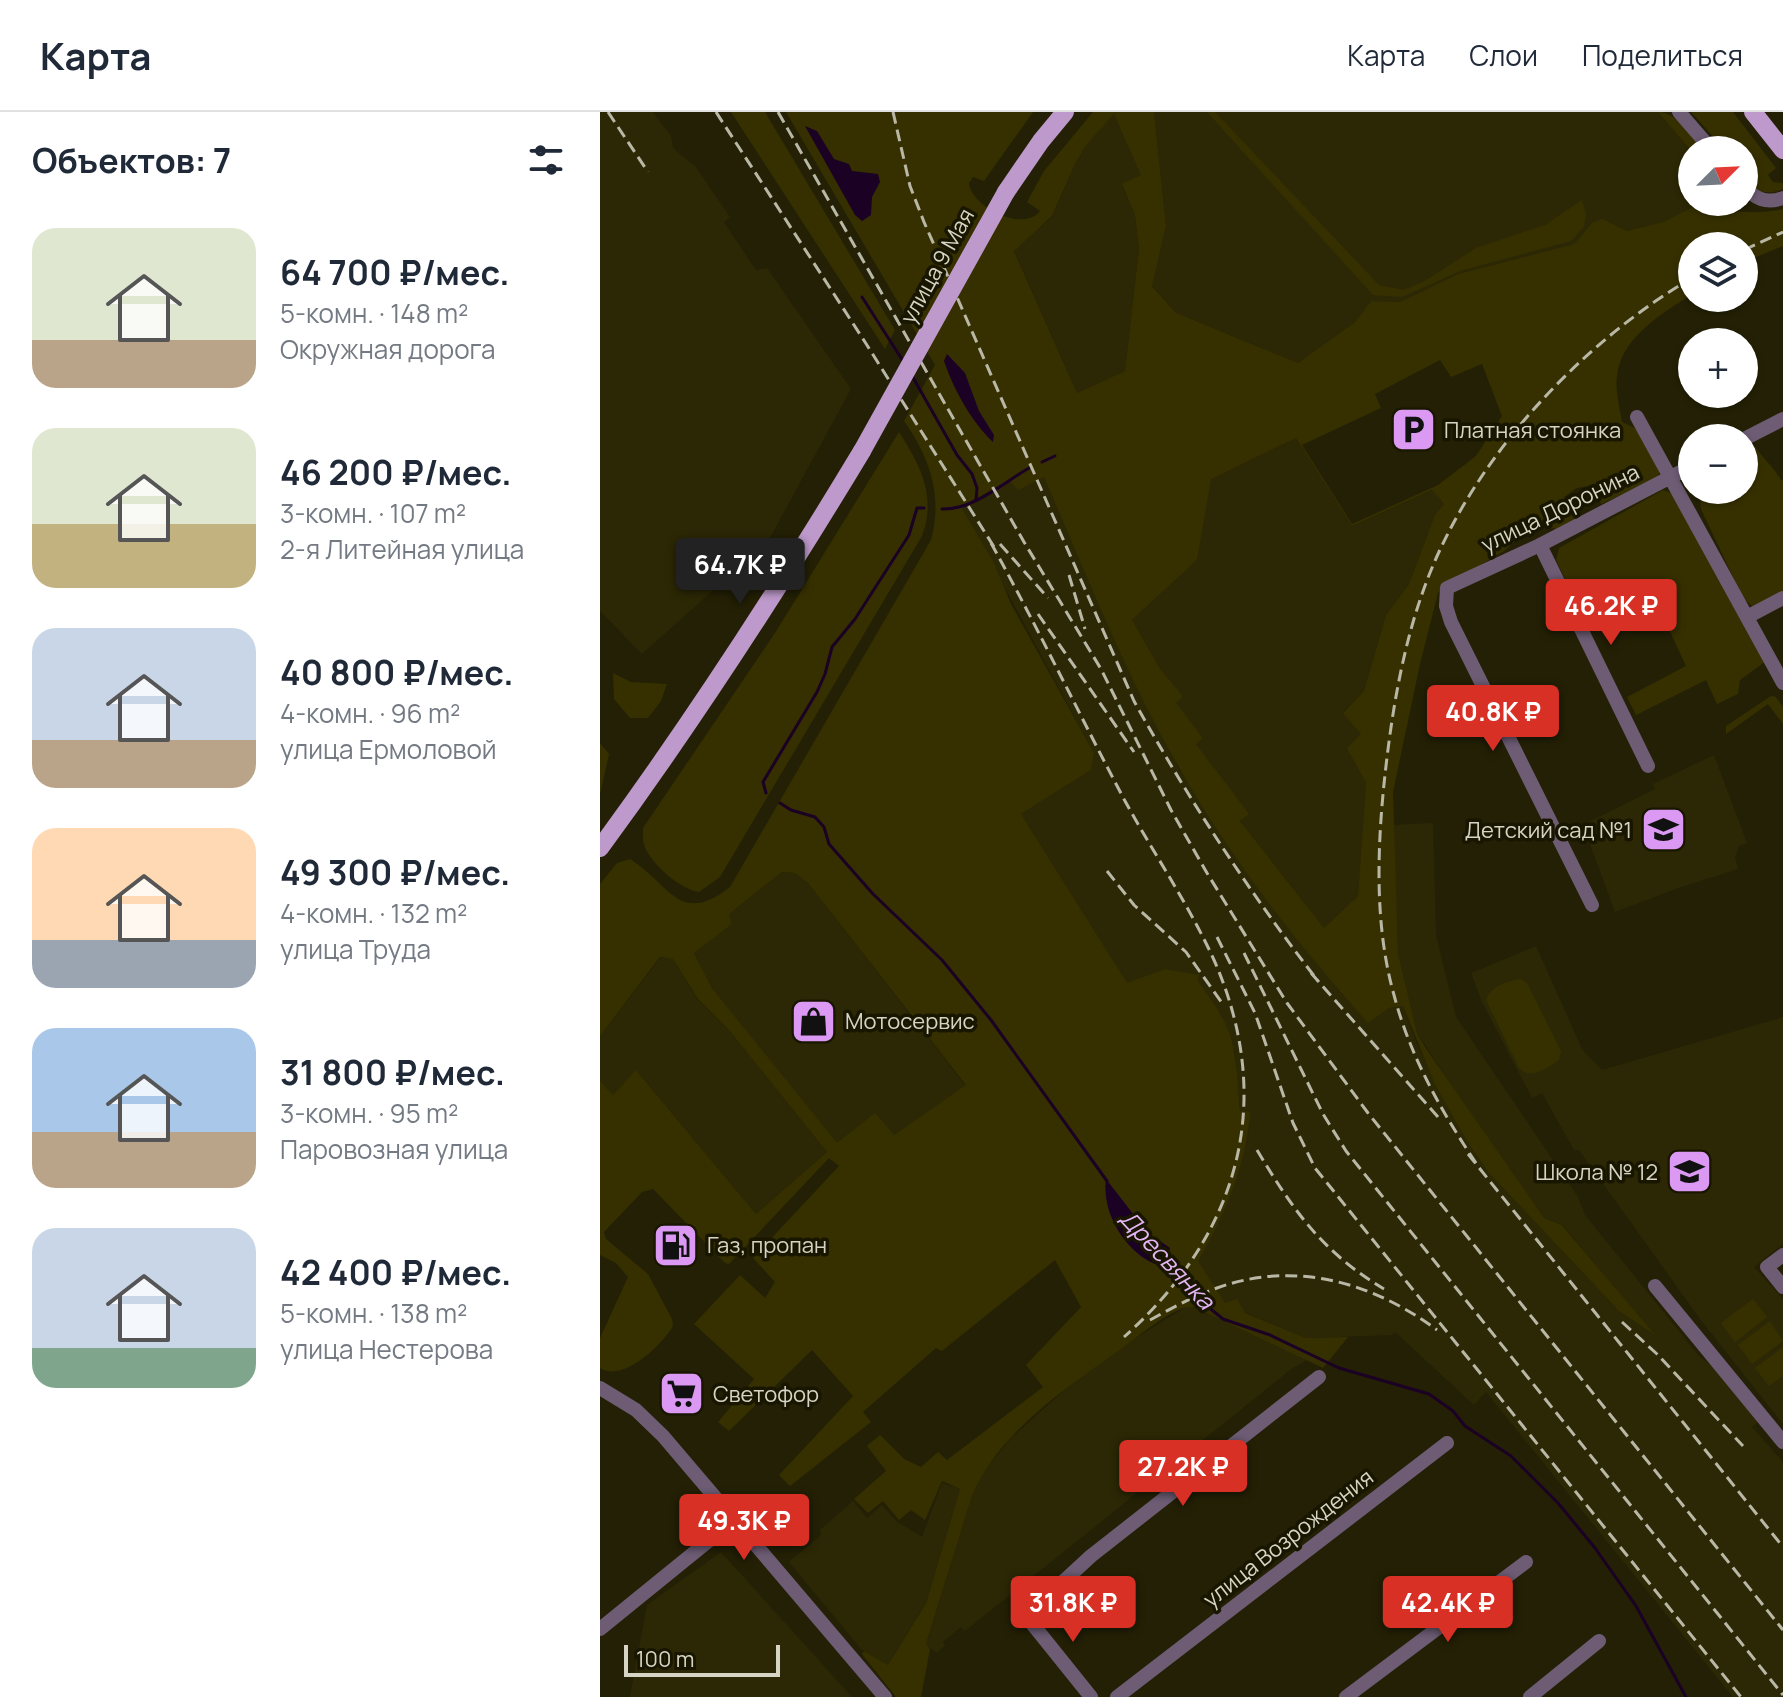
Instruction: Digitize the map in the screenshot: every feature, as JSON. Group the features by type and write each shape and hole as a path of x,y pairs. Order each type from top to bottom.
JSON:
{"main road":[{"name":"улица 9 Мая","path":"600,848 727,665 805,545 862,451 1006,192 1065,112"},
{"path":"1753,112 1783,150"}],"street":[{"path":"1679,112 1700,136"},
{"path":"1758,199 1770,201 1783,198"},
{"path":"1637,417 1783,683"},
{"path":"1758,432 1783,419"},
{"name":"улица Доронина","path":"1592,905 1451,622 1446,606 1447,588 1540,545 1678,474"},
{"path":"1540,545 1648,766"},
{"path":"1747,617 1783,598"},
{"path":"1783,1255 1767,1267 1783,1287"},
{"path":"1655,1286 1783,1442"},
{"path":"1091,1697 1026,1616 1091,1556 1319,1377"},
{"path":"600,1388 648,1421 885,1697"},
{"name":"улица Возрождения","path":"1117,1697 1447,1443"},
{"path":"600,1629 733,1521"},
{"path":"1346,1697 1526,1562"},
{"path":"1530,1697 1599,1641"}],"shaded area":[{"path":"600,112 653,112 671,136 673,148 695,166 730,217 724,222 756,270 767,268 851,389 759,558 751,556 642,654 600,611"},
{"path":"731,112 765,112 895,330 885,349"},
{"path":"786,112 1033,112 984,181 973,177 969,183 972,192 988,208 1011,218 1022,219 1040,211 1027,202 1044,171 1093,112 1154,112 1166,226 1152,286 1176,313 1298,363 1355,322 1371,301 1400,302 1458,274 1574,244 1592,223 1602,219 1627,231 1663,222 1678,214 1758,216 1758,212 1783,209 1783,246 1758,256 1758,232 1678,232 1678,303 1634,339 1620,363 1617,377 1622,422 1639,430 1660,470 1658,478 1601,504 1593,485 1577,488 1564,497 1580,517 1556,529 1543,526 1520,537 1504,551 1446,585 1438,593 1393,792 1398,953 1417,1033 1544,1218 1562,1225 1655,1335 1619,1311 1489,1173 1435,1084 1403,1006 1389,1008 1368,1023 1292,933 1243,868 1199,802 1160,734 1108,625 1044,477 1018,490 1009,480 961,507 1094,753 1091,770 1021,814 1127,983 1165,969 1199,975 1197,980 1219,1012 1231,1039 1240,1111 1250,1112 1248,1131 1233,1189 1198,1261 1225,1303 1237,1299 1245,1313 1306,1338 1348,1337 1323,1368 1194,1307 1186,1307 1154,1324 1059,1394 1000,1450 972,1496 926,1644 930,1649 921,1697 896,1697 862,1654 864,1651 888,1665 926,1603 960,1489 942,1481 925,1520 911,1510 899,1520 883,1501 868,1513 854,1499 886,1471 867,1446 880,1435 904,1459 921,1467 938,1452 947,1460 1043,1387 1026,1365 1081,1307 1055,1260 942,1351 936,1348 863,1412 871,1422 790,1486 779,1475 853,1396 812,1350 729,1431 718,1422 754,1379 694,1324 740,1275 765,1298 775,1282 753,1258 839,1166 829,1158 729,1264 653,1189 642,1192 604,1232 606,1239 648,1274 673,1326 641,1360 620,1370 600,1368 600,1338 628,1277 616,1263 600,1255 600,1081 613,1095 636,1070 756,1214 827,1152 729,1030 698,999 673,959 660,957 600,1036 600,884 617,863 630,859 686,902 698,903 713,898 730,887 931,540 936,508 932,478 921,449 904,421 935,365","holes":["1114,114 1141,175 1122,184 1135,215 1139,249 1125,371 1077,393 1014,251 1052,216 1076,162 1087,144","1440,360 1451,377 1482,364 1502,416 1476,456 1438,485 1352,524 1302,445 1381,408 1375,394","1296,438 1352,526 1432,490 1444,504 1435,515 1409,584 1386,615 1364,691 1343,713 1361,734 1347,748 1366,783 1358,896 1324,928 1240,821 1249,814 1196,744 1203,738 1176,703 1183,696 1161,670 1132,620 1197,560 1211,479","782,872 795,873 808,883 966,1085 894,1135 875,1113 837,1143 712,988 694,953 732,924 729,914"]},
{"path":"1154,112 1658,112 1678,136 1678,214 1663,222 1627,231 1592,223 1574,244 1458,274 1400,302 1371,301 1355,322 1298,363 1176,313 1152,285 1166,226"},
{"path":"1207,112 1215,112 1379,285 1403,290 1423,282 1476,248 1545,225 1582,200 1586,214 1584,227 1571,241 1460,271 1402,297 1373,295"},
{"path":"1658,112 1672,116 1692,136 1678,136"},
{"path":"1691,112 1733,112 1751,136 1712,136"},
{"path":"1114,113 1142,175 1122,185 1135,215 1139,249 1125,371 1077,393 1014,250 1052,217 1076,162"},
{"path":"805,126 817,131 834,159 849,164 852,171 878,174 880,182 872,197 871,215 862,221 855,215"},
{"path":"1758,145 1776,168 1768,175 1773,182 1783,183 1783,189 1770,192 1759,190"},
{"path":"947,354 965,373 979,411 994,435 993,442 977,425 958,394 944,361"},
{"path":"899,432 914,457 927,494 928,508 922,536 720,877 699,892 692,890 675,881 654,861 644,845 643,828 775,633"},
{"path":"1296,438 1352,526 1433,490 1444,504 1435,516 1409,584 1386,615 1364,691 1343,712 1362,734 1348,748 1366,783 1358,896 1324,928 1240,821 1248,814 1196,744 1203,738 1175,703 1183,696 1161,670 1132,620 1197,560 1210,479"},
{"path":"1758,450 1783,480 1783,593 1754,608 1743,598 1700,504 1758,504"},
{"path":"1044,477 1153,720 1180,770 1245,868 1339,991 1368,1022 1389,1008 1403,1006 1417,1044 1468,1143 1489,1173 1619,1311 1652,1333 1563,1225 1544,1218 1507,1169 1417,1033 1398,953 1393,825 1433,823 1436,935 1456,1017 1578,1197 1585,1215 1699,1356 1725,1376 1761,1419 1752,1427 1783,1462 1783,1697 1733,1697 1486,1392 1474,1405 1395,1332 1392,1335 1306,1338 1225,1304 1197,1261 1225,1206 1240,1166 1249,1127 1240,1111 1235,1053 1222,1017 1196,980 1199,976 1165,969 1127,984 1021,814 1091,770 1094,753 961,507 1010,480 1018,489"},
{"path":"1663,490 1674,494 1766,661 1740,680 1738,694 1717,704 1706,680 1636,715 1627,697 1686,666 1653,595 1617,611 1608,594 1579,608 1556,560 1559,548"},
{"path":"613,673 631,682 667,684 661,701 648,718 630,718 614,699"},
{"path":"1771,696 1776,697 1783,707 1783,724 1768,704 1726,734 1726,726"},
{"path":"600,743 609,754 600,794"},
{"name":"Детский сад №1","path":"1714,755 1747,843 1739,846 1735,857 1738,869 1615,912 1583,825 1655,789 1653,784"},
{"path":"782,872 795,873 808,883 966,1086 894,1135 837,1144 712,988 694,952 732,924 729,914"},
{"name":"Школа № 12","path":"1536,946 1582,1049 1602,1070 1783,1017 1783,1244 1754,1267 1783,1299 1783,1424 1700,1319 1579,1150 1574,1150 1542,1093 1532,1098 1482,1002 1471,973"},
{"path":"661,957 673,959 698,1000 729,1030 827,1152 756,1214 637,1071 613,1095 600,1081 600,1036"},
{"path":"1521,979 1527,983 1561,1051 1559,1060 1534,1073 1519,1068 1486,1000 1491,991 1500,985"},
{"path":"1106,1179 1155,1242 1160,1241 1170,1248 1166,1263 1160,1266 1148,1261 1119,1232 1108,1206"},
{"path":"1753,1299 1767,1317 1735,1342 1721,1323"},
{"path":"1186,1307 1194,1307 1307,1360 1290,1370 965,1631 961,1627 943,1642 945,1645 937,1653 926,1645 972,1496 990,1464 1012,1437 1069,1386"},
{"path":"1770,1321 1783,1341 1752,1364 1738,1345"},
{"path":"1783,1347 1783,1376 1769,1386 1755,1368"},
{"path":"942,1483 960,1489 926,1602 888,1665 861,1649 789,1562 821,1535 820,1530 853,1501 867,1518 882,1505 896,1521 922,1537"},
{"path":"721,1552 852,1697 630,1697 647,1605"}],"waterway":[{"path":"862,297 903,361"},
{"path":"911,374 957,455 972,474 977,488 976,500"},
{"path":"1042,462 1055,456"},
{"path":"942,509 976,500 1029,468"},
{"name":"Дресвянка","path":"766,793 763,782 817,692 832,647 855,619 909,535 917,508 924,508"},
{"name":"Дресвянка","path":"780,803 791,810 815,817 824,827 829,844 873,894 942,960 991,1020 1107,1181"},
{"name":"Дресвянка","path":"1164,1261 1189,1279 1201,1301 1223,1319 1270,1335 1339,1368 1429,1394 1453,1411 1465,1426 1511,1456 1558,1503 1595,1548 1636,1606 1686,1697"}],"railway":[{"path":"608,112 648,172"},
{"path":"716,112 996,550"},
{"path":"778,112 1024,542 1101,669 1171,810 1287,1003 1368,1113 1783,1630"},
{"path":"893,112 910,186 924,222 1134,701 1221,845 1318,981"},
{"path":"1758,244 1783,232"},
{"path":"1476,1163 1439,1103 1409,1040 1394,995 1383,943 1379,890 1382,810 1390,733 1404,657 1426,583 1446,537 1501,450 1570,371 1609,336 1678,287"},
{"path":"991,543 1125,801 1214,960 1233,1013 1243,1065 1243,1115 1235,1164 1219,1211 1195,1255 1163,1297 1124,1337"},
{"path":"1000,544 1048,598"},
{"path":"1069,575 1085,629"},
{"path":"1038,614 1134,752"},
{"path":"1107,871 1134,905 1186,952 1222,1003"},
{"path":"1217,937 1255,1013 1293,1123 1315,1168 1741,1697"},
{"path":"1244,953 1323,1114 1346,1151 1783,1695"},
{"path":"1311,973 1438,1117"},
{"path":"1257,1150 1283,1192 1326,1245 1384,1289"},
{"path":"1468,1154 1783,1547"},
{"path":"1150,1320 1217,1288 1246,1280 1304,1276 1359,1288 1386,1299 1437,1330"},
{"path":"1622,1322 1657,1354 1743,1446"}],"place":[{"name":"Платная стоянка","path":"1413,430"},
{"name":"Детский сад №1","path":"1663,830"},
{"name":"Мотосервис","path":"814,1021"},
{"name":"Школа № 12","path":"1689,1172"},
{"name":"Газ, пропан","path":"676,1245"},
{"name":"Светофор","path":"682,1394"}]}
